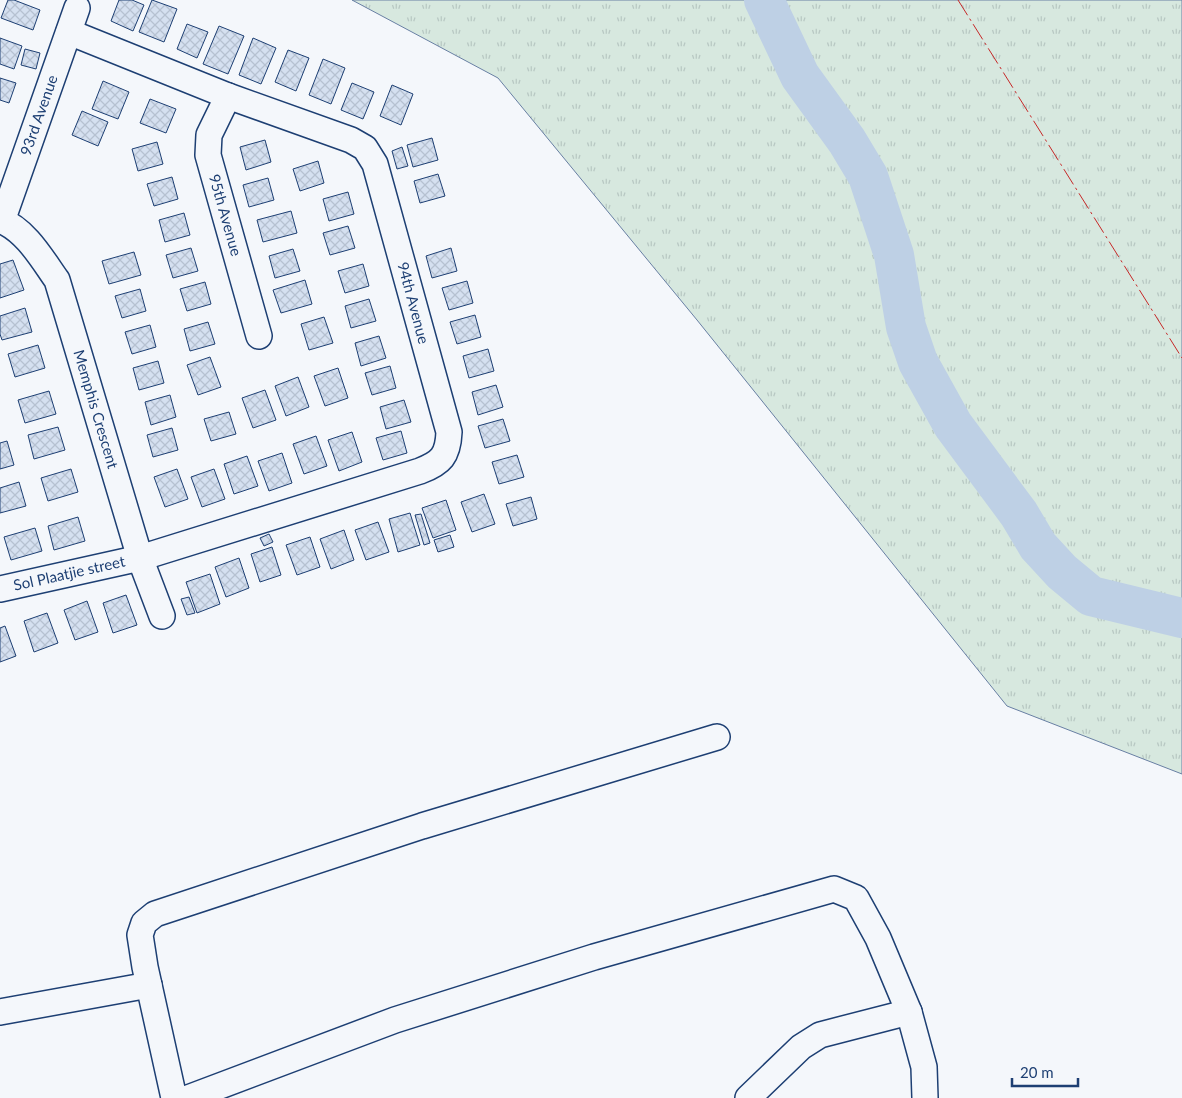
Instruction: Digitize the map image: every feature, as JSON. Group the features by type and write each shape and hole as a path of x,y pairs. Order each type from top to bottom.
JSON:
{"street":[{"name":"93rd Avenue","path":"1,220 77,8"},
{"name":"94th Avenue","path":"69,32 228,96 351,140 365,148 375,164 449,432 448,448 441,459 420,471 140,558"},
{"name":"95th Avenue","path":"228,96 209,135 208,155 259,336"},
{"name":"Memphis Crescent","path":"1,220 19,232 36,251 57,280 140,558 162,616"},
{"name":"Sol Plaatjie street","path":"0,589 140,558"},
{"path":"174,1098 140,936 144,922 155,914 422,826 718,737"},
{"path":"188,1098 404,1017 594,956 834,889 856,898 878,938 909,1012 924,1067 925,1098"},
{"path":"0,1012 149,985"},
{"path":"748,1098 801,1047 820,1035 909,1012"}],"green space":[{"path":"352,0 1182,0 1182,774 1007,706 697,320 498,78"}],"building":[{"path":"8,0 14,0 40,10 33,30 1,18"},
{"path":"119,0 132,0 144,5 133,31 111,21"},
{"path":"152,0 177,9 164,42 139,32"},
{"path":"187,24 208,32 197,58 177,49"},
{"path":"219,26 244,36 228,74 203,64"},
{"path":"0,38 22,46 14,69 0,64"},
{"path":"253,38 276,48 261,84 239,75"},
{"path":"25,49 40,53 36,69 21,65"},
{"path":"288,50 309,58 296,91 275,82"},
{"path":"323,59 345,68 331,104 309,95"},
{"path":"0,78 16,83 9,103 0,100"},
{"path":"103,81 129,92 118,119 92,109"},
{"path":"352,83 374,92 363,119 341,110"},
{"path":"392,85 413,94 401,125 380,116"},
{"path":"150,99 176,109 166,133 140,123"},
{"path":"82,111 108,122 98,146 72,135"},
{"path":"432,138 438,160 413,167 407,145"},
{"path":"265,140 271,162 246,170 240,147"},
{"path":"157,142 163,164 138,171 132,149"},
{"path":"402,147 408,166 397,169 392,151"},
{"path":"318,161 324,183 300,191 293,169"},
{"path":"438,174 445,196 420,203 414,181"},
{"path":"172,177 178,199 154,206 147,184"},
{"path":"268,178 274,200 249,207 243,185"},
{"path":"348,192 354,214 329,221 323,199"},
{"path":"291,211 297,233 263,242 257,220"},
{"path":"184,213 190,235 165,242 159,220"},
{"path":"348,226 355,248 330,255 323,233"},
{"path":"191,248 198,271 173,278 166,255"},
{"path":"451,248 457,271 432,278 426,256"},
{"path":"293,249 300,271 275,278 269,256"},
{"path":"134,252 141,275 109,284 102,261"},
{"path":"13,260 24,290 0,298 0,264"},
{"path":"363,264 369,286 345,293 338,271"},
{"path":"305,280 312,304 281,313 273,290"},
{"path":"467,281 473,303 449,310 442,288"},
{"path":"205,282 211,304 187,311 180,289"},
{"path":"140,289 146,311 122,318 115,296"},
{"path":"369,299 376,321 351,328 345,306"},
{"path":"25,308 32,332 2,340 0,316"},
{"path":"475,315 481,337 457,344 450,322"},
{"path":"324,317 333,343 309,350 301,324"},
{"path":"208,322 215,344 190,351 184,329"},
{"path":"150,325 156,347 132,354 125,332"},
{"path":"379,336 386,358 361,366 355,343"},
{"path":"38,345 45,368 15,377 8,354"},
{"path":"488,349 494,371 469,378 463,356"},
{"path":"210,357 221,387 198,395 187,365"},
{"path":"158,361 164,383 139,390 133,368"},
{"path":"390,366 396,388 372,395 365,373"},
{"path":"338,368 348,398 325,406 314,376"},
{"path":"298,377 309,407 286,416 275,386"},
{"path":"496,385 503,407 478,415 472,392"},
{"path":"265,390 276,420 253,428 242,398"},
{"path":"49,391 56,414 25,423 18,400"},
{"path":"170,395 176,417 151,425 145,402"},
{"path":"404,400 411,422 386,429 380,407"},
{"path":"229,412 236,434 211,441 204,419"},
{"path":"503,419 510,441 485,448 478,426"},
{"path":"58,427 65,450 34,459 28,435"},
{"path":"172,428 178,450 153,457 147,435"},
{"path":"401,431 407,453 383,460 376,438"},
{"path":"352,432 362,462 339,471 328,440"},
{"path":"316,436 327,466 304,474 293,444"},
{"path":"7,441 14,465 0,469 0,443"},
{"path":"282,453 292,483 269,491 258,461"},
{"path":"517,455 524,477 499,484 492,462"},
{"path":"247,456 258,486 234,494 224,464"},
{"path":"71,469 78,492 48,501 41,478"},
{"path":"177,469 188,499 165,507 154,477"},
{"path":"214,469 225,499 202,507 191,477"},
{"path":"19,482 26,506 0,513 0,488"},
{"path":"484,494 495,524 472,532 461,502"},
{"path":"531,497 537,519 513,526 506,504"},
{"path":"446,500 456,530 433,538 422,508"},
{"path":"410,513 420,545 398,552 389,519"},
{"path":"421,514 430,543 424,545 415,515"},
{"path":"78,517 85,541 54,550 48,526"},
{"path":"378,522 389,552 366,560 355,530"},
{"path":"35,528 42,551 11,560 4,537"},
{"path":"344,530 354,560 331,569 320,539"},
{"path":"269,534 273,542 264,546 260,538"},
{"path":"450,535 454,547 438,552 434,540"},
{"path":"310,537 320,567 297,575 286,545"},
{"path":"272,547 281,575 260,582 251,554"},
{"path":"239,558 249,588 226,597 215,567"},
{"path":"210,574 220,604 197,613 186,582"},
{"path":"126,595 137,625 113,633 103,603"},
{"path":"189,597 195,613 187,615 181,599"},
{"path":"87,601 98,632 75,640 64,610"},
{"path":"47,613 58,643 34,652 24,621"},
{"path":"5,626 16,656 0,662 0,628"}],"waterway":[{"path":"764,0 800,76 847,141 868,176 894,255 906,327 918,362 953,425 1019,514 1038,546 1062,572 1091,596 1182,618"}],"power":[{"path":"958,0 1182,358"}]}
